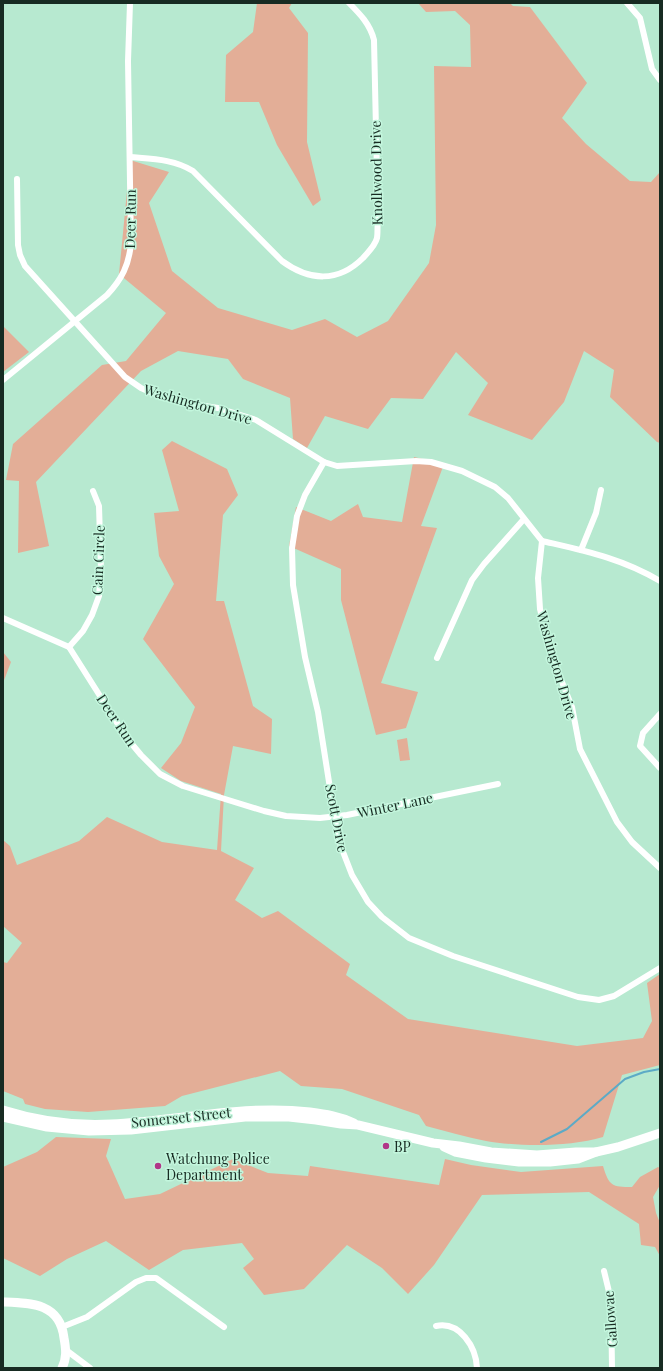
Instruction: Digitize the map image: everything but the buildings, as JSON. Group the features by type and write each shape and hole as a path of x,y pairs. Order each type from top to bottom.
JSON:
{"main road":[{"name":"Somerset Street","path":"3,1110 48,1121 99,1124 247,1110 289,1110 329,1115 342,1118 358,1125"},
{"name":"Somerset Street","path":"3,1117 47,1127 89,1131 131,1130 260,1116 304,1118 358,1125 433,1143 522,1155 596,1152 618,1148 660,1133"},
{"path":"3,1302 37,1305 55,1314 62,1327 66,1350 66,1356 62,1368"}],"street":[{"name":"Deer Run","path":"3,380 107,294 118,282 130,253 128,61 130,3"},
{"name":"Knollwood Drive","path":"130,157 173,162 184,165 193,171 282,261 294,270 308,275 324,276 338,274 350,268 371,249 376,238 378,219 374,40 368,25 362,16 349,3"},
{"path":"627,3 640,18 650,64 660,80"},
{"name":"Washington Drive","path":"17,179 18,245 20,255 25,266 125,377 141,388 175,400 218,408 256,420 324,462 337,466 431,462 462,471 495,487 508,498 542,541 538,578 540,609 552,657 572,707 580,749 617,822 632,842 660,868"},
{"name":"Scott Drive","path":"324,462 305,495 297,516 292,548 292,562 296,608 305,657 318,712 335,817 341,846 358,887 368,902 382,918 409,938 453,956 578,997 599,1000 614,996 660,968"},
{"path":"581,550 596,513 601,490"},
{"name":"Cain Circle","path":"69,647 83,631 92,615 99,596 99,506 93,491"},
{"path":"437,658 472,580 484,564 524,519"},
{"path":"542,541 581,550 621,562 660,582"},
{"path":"3,618 69,647"},
{"name":"Deer Run","path":"69,647 126,737 160,774 182,786 245,805"},
{"path":"660,714 643,733 640,746 660,768"},
{"name":"Winter Lane","path":"245,805 286,816 320,818 335,817 498,784"},
{"name":"Gallowae","path":"604,1271 610,1300 612,1368"},
{"path":"62,1327 87,1317 136,1282 146,1278 156,1278 224,1327"},
{"path":"436,1326 454,1328 463,1334 473,1349 477,1368"},
{"path":"66,1350 90,1368"}],"shaded area":[{"path":"257,3 292,3 289,8 308,33 307,142 321,200 313,206 277,145 259,102 225,102 226,55 253,32"},
{"path":"418,3 510,3 513,6 530,7 587,83 562,118 586,144 630,181 651,182 660,172 660,443 657,442 610,397 614,370 584,351 564,402 532,440 468,415 488,383 456,352 423,399 391,398 368,429 325,416 307,448 293,439 290,398 243,379 228,359 178,351 141,371 36,482 49,546 18,553 19,481 6,480 13,444 102,365 126,361 166,313 119,274 130,160 169,172 149,203 172,271 218,308 292,330 325,319 357,337 388,321 429,263 436,225 434,66 471,67 470,25 455,11 426,12"},
{"path":"3,326 29,352 3,372"},
{"path":"172,441 227,469 238,495 223,515 216,601 224,601 253,706 272,719 271,754 233,746 224,795 221,851 254,868 235,900 262,918 278,911 350,964 346,975 408,1019 577,1046 643,1038 652,1021 647,983 660,974 660,1065 622,1075 603,1137 575,1143 545,1145 486,1141 426,1126 419,1115 342,1089 301,1086 280,1071 182,1096 165,1106 88,1112 45,1109 25,1104 23,1099 3,1091 3,962 7,963 22,943 3,926 3,840 10,846 17,865 79,841 107,817 162,842 217,850 221,794 181,781 161,768 181,743 195,707 143,639 174,584 159,556 154,513 179,511 162,450"},
{"path":"414,457 444,464 421,526 437,528 381,683 418,692 406,728 376,735 341,600 341,569 289,546 296,507 331,521 358,504 363,517 402,522"},
{"path":"3,652 11,662 3,683"},
{"path":"407,738 410,760 400,761 397,740"},
{"path":"56,1137 111,1139 106,1156 125,1199 160,1194 233,1159 268,1173 308,1176 310,1166 439,1185 445,1159 471,1165 521,1172 603,1166 607,1178 612,1184 620,1187 632,1187 640,1177 658,1167 660,1168 660,1185 653,1197 656,1213 660,1223 660,1256 655,1247 641,1245 639,1224 589,1192 482,1195 434,1265 408,1294 382,1268 347,1245 304,1289 264,1295 243,1268 254,1259 242,1243 183,1250 149,1270 106,1241 67,1259 40,1276 3,1258 3,1167 37,1152"}],"waterway":[{"path":"541,1142 567,1129 625,1079 644,1072 660,1069"}],"place":[{"name":"BP","path":"386,1146"},
{"name":"Watchung Police Department","path":"158,1166"}]}
